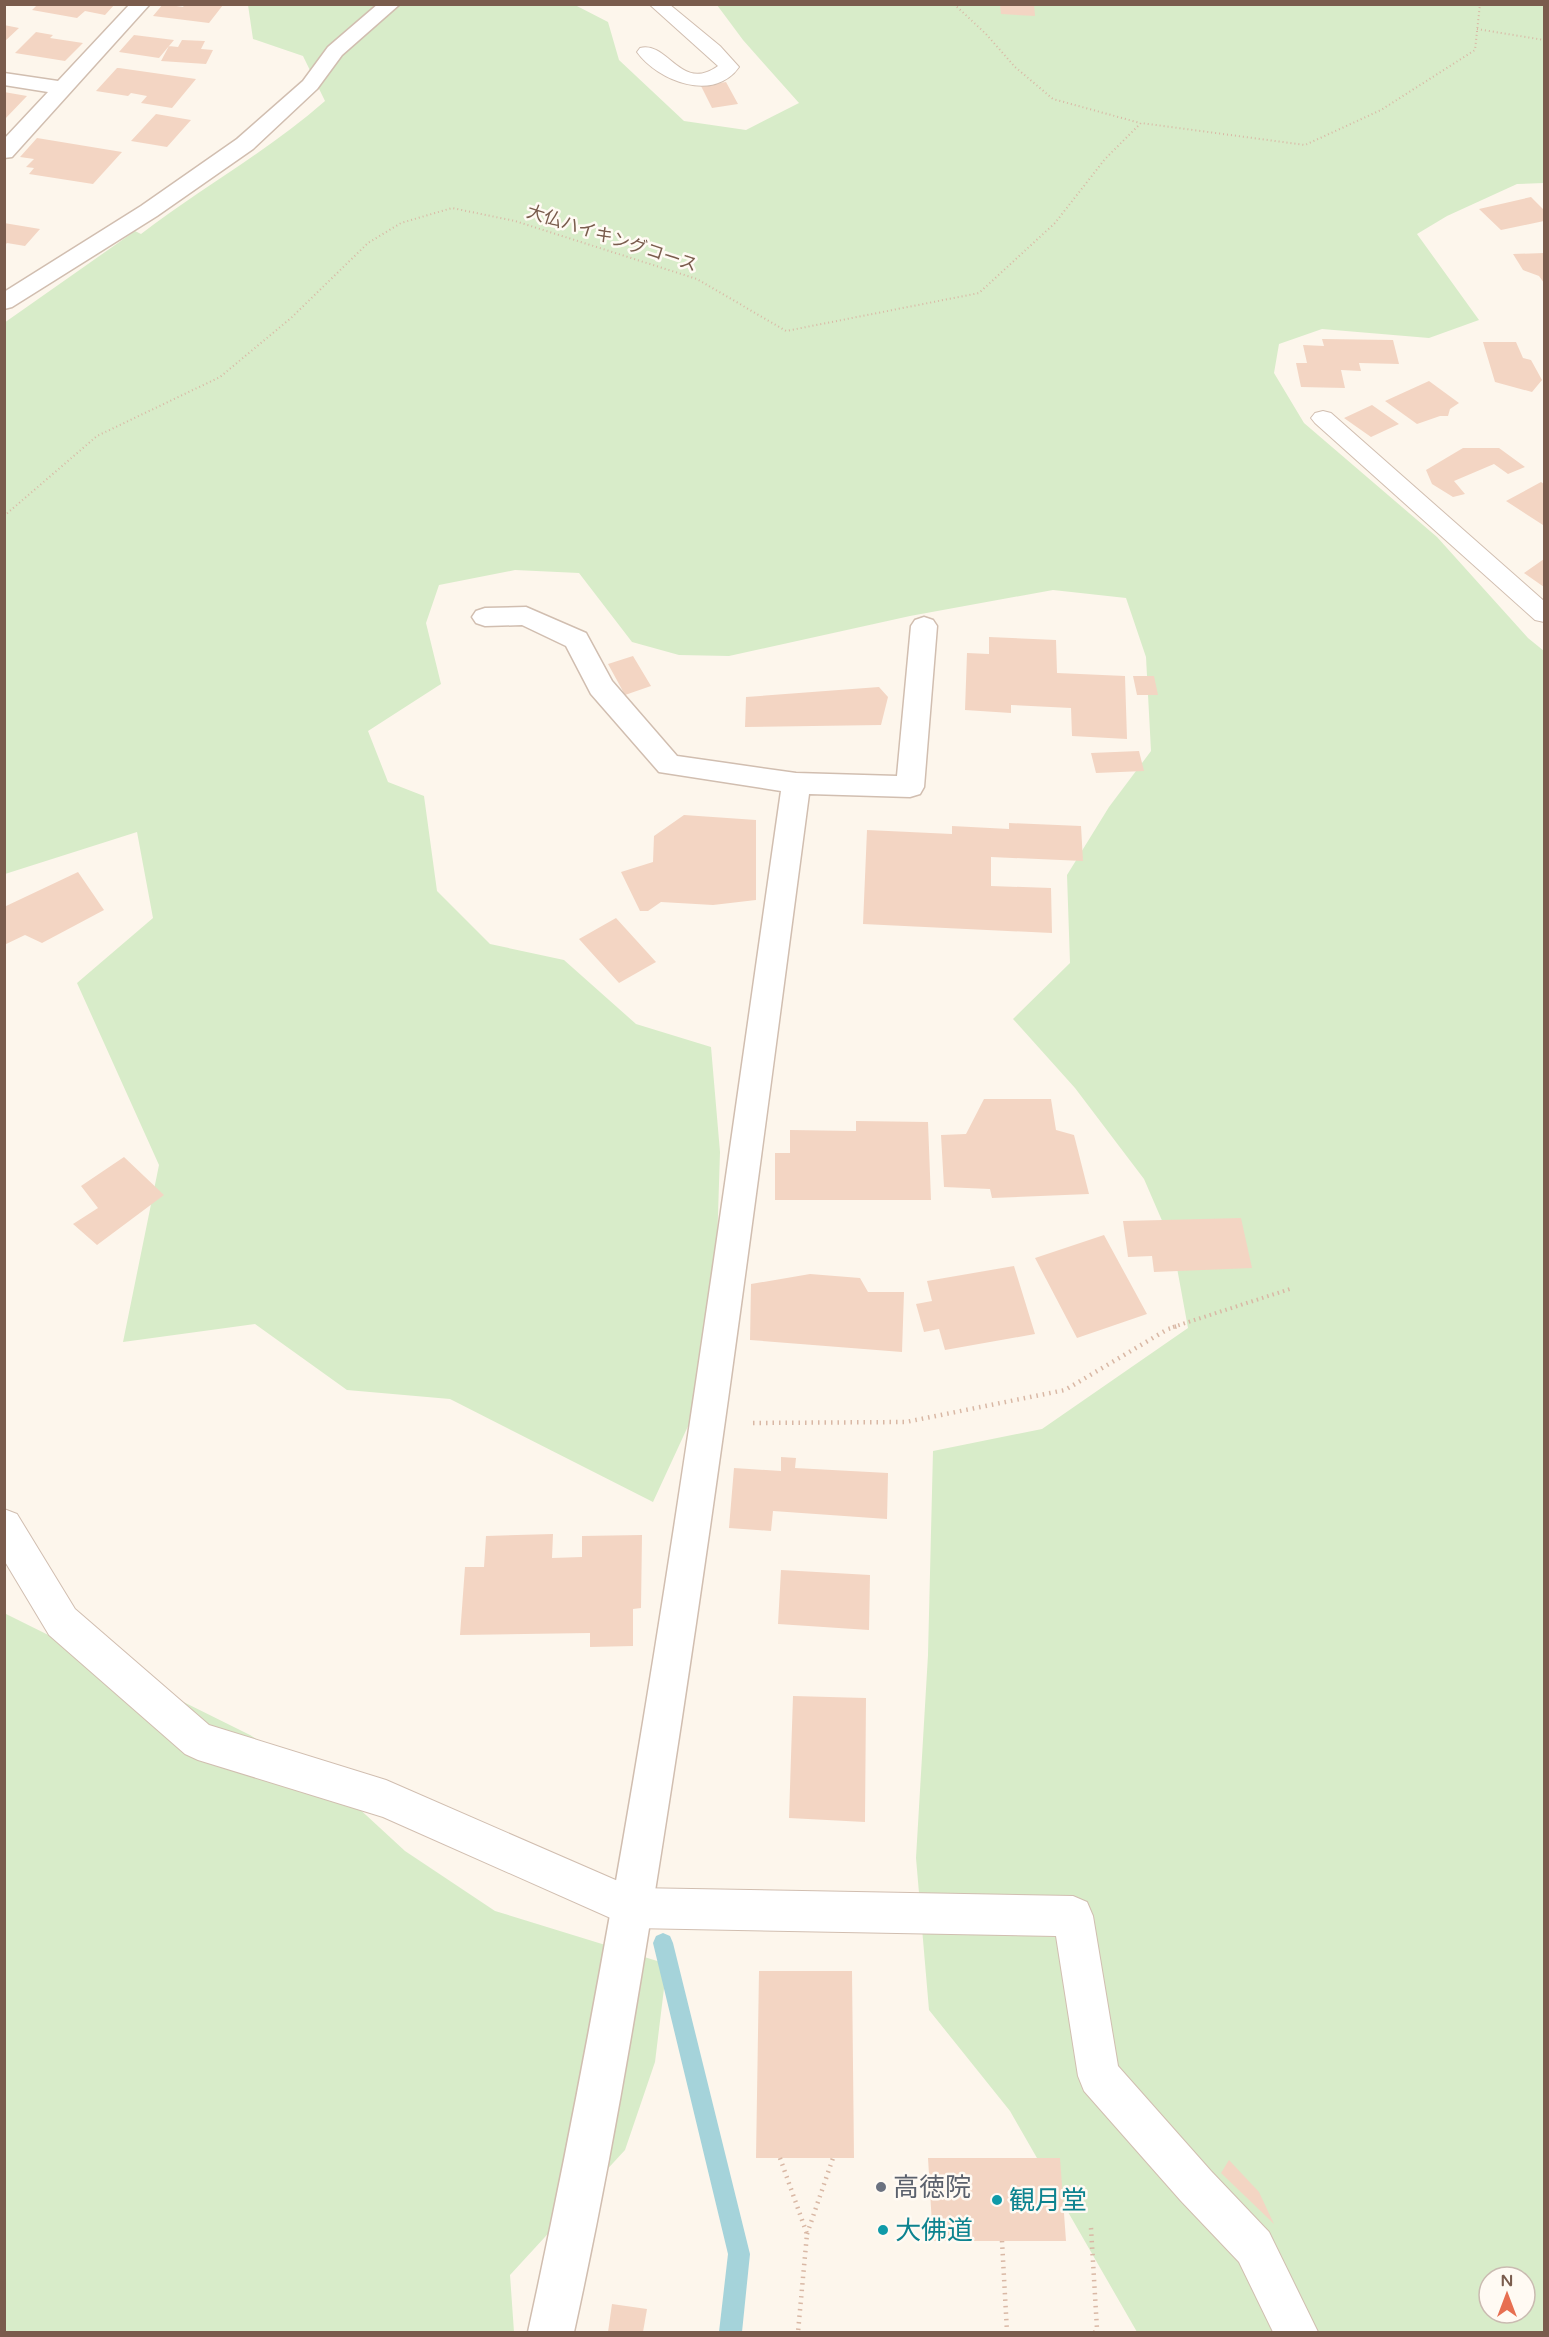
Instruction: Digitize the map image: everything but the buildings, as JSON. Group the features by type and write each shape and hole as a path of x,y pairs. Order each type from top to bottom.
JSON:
{"street":[{"path":"4,152 141,4"},
{"path":"4,303 149,211 245,144 310,85 335,51 391,4"},
{"path":"4,79 64,88"},
{"path":"485,617 526,616 576,640 601,687 669,765 796,783 910,787 924,626"},
{"path":"551,2332 570,2244 633,1908 708,1423 796,783"}],"lane":[{"path":"647,52 674,75 688,80 704,80 738,68 675,22 658,4"},
{"path":"1323,418 1406,495 1545,614"},
{"path":"4,1527 62,1622 198,1741 386,1799 633,1908 1074,1916 1099,2076 1196,2186 1254,2247 1296,2332"}],"path":[{"path":"954,4 986,34 1015,67 1053,99 1140,123 1305,146 1381,110 1475,50 1479,4"},
{"path":"1477,29 1545,40"},
{"name":"大仏ハイキングコース","path":"4,516 97,436 220,376 291,318 368,243 401,223 452,208 515,220 697,279 786,332 980,293 1055,223 1105,159 1140,123"},
{"path":"708,1423 906,1422 1065,1390 1168,1329 1293,1288"},
{"path":"780,2158 807,2235"},
{"path":"798,2332 807,2235 833,2158"},
{"path":"1091,2228 1097,2329 1095,2332"},
{"path":"1002,2241 1007,2332"}],"green space":[{"path":"248,5 575,5 608,22 619,60 684,121 746,130 799,103 743,40 717,5 1544,5 1544,183 1517,184 1447,216 1417,234 1479,320 1429,338 1322,329 1279,344 1274,373 1304,423 1437,537 1528,638 1544,651 1544,2332 1137,2332 1010,2111 929,2010 916,1858 928,1655 933,1451 1042,1429 1188,1328 1173,1246 1144,1179 1075,1088 1013,1019 1070,963 1067,875 1109,807 1151,751 1146,657 1126,598 1053,590 910,616 729,656 679,655 632,642 579,573 515,570 439,585 426,623 441,684 368,731 388,782 424,796 437,891 490,944 564,960 636,1024 711,1047 720,1152 713,1372 653,1502 450,1399 347,1390 255,1324 123,1342 159,1165 77,983 153,918 137,832 5,874 4,323 135,231 141,234 258,153 325,101 303,56 253,39"},
{"path":"4,1609 6,1614 250,1735 341,1792 405,1851 495,1911 667,1964 655,2062 625,2150 510,2275 514,2332 5,2332"}],"waterway":[{"path":"663,1943 739,2254 731,2332"}],"place":[{"name":"高徳院","path":"881,2187"},
{"name":"観月堂","path":"997,2200"},
{"name":"大佛道","path":"883,2230"}]}
